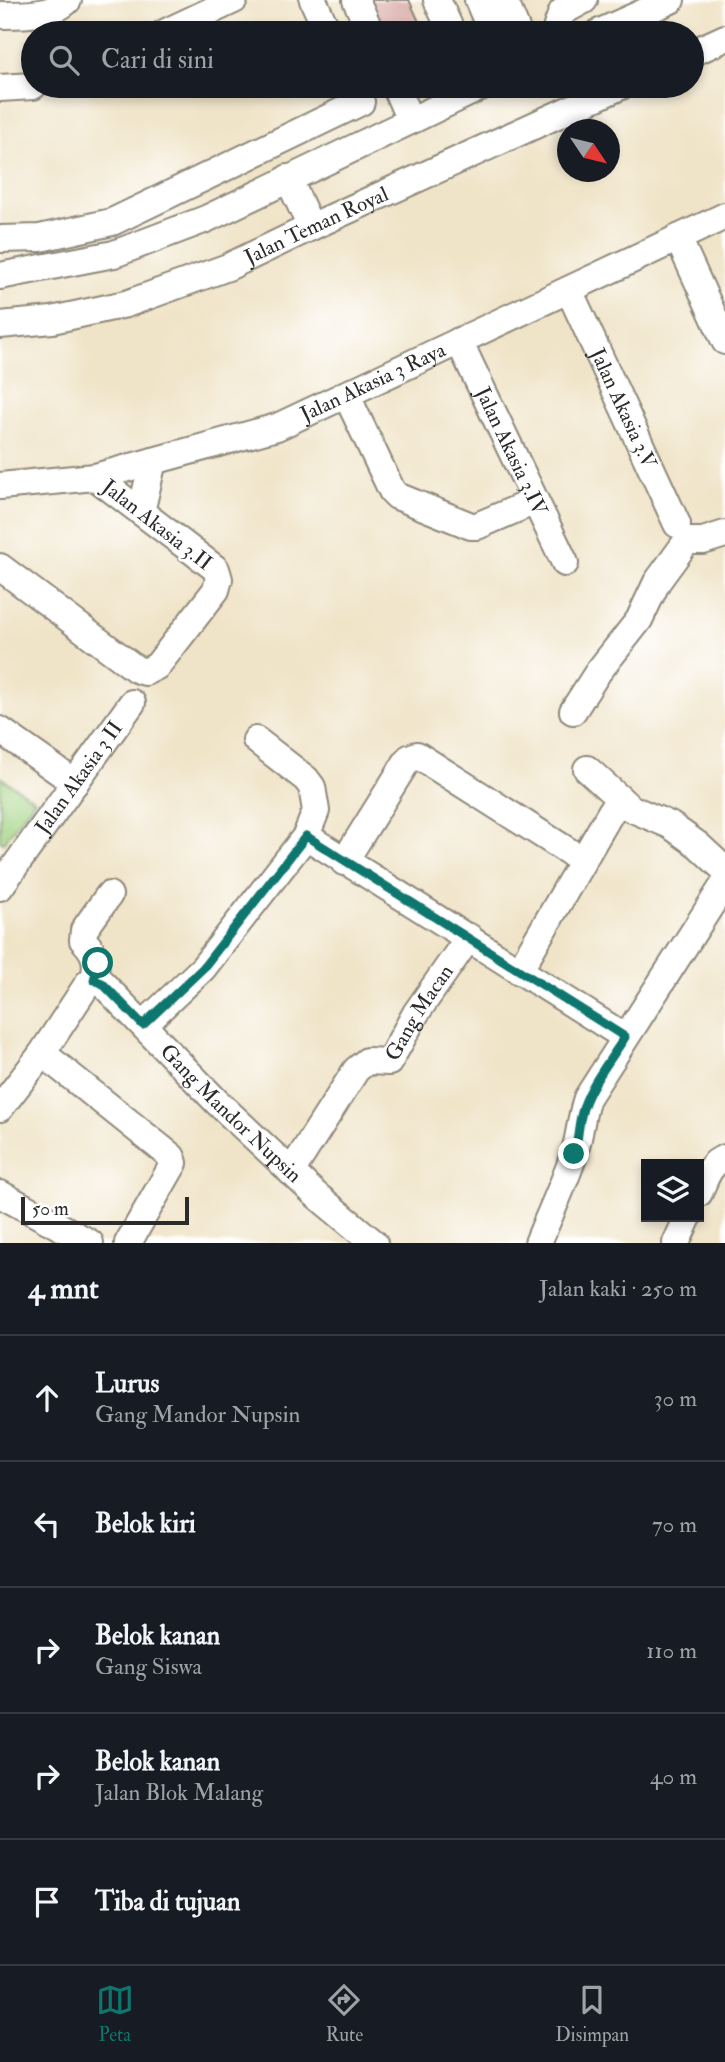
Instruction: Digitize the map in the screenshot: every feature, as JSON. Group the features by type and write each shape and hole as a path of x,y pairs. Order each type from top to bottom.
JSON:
{"street":[{"path":"0,15 34,14 58,8 68,0"},
{"path":"189,21 234,0"},
{"path":"313,0 323,21"},
{"path":"356,0 366,21"},
{"path":"437,0 447,21"},
{"path":"478,0 483,21"},
{"path":"504,0 513,21"},
{"path":"559,21 562,12 583,0"},
{"path":"625,21 671,0"},
{"path":"704,50 723,45"},
{"path":"0,88 21,87"},
{"path":"0,239 40,238 113,222 351,98"},
{"path":"358,98 377,136"},
{"path":"400,98 410,120"},
{"path":"0,276 114,254 206,219 290,182 456,98"},
{"name":"Jalan Teman Royal","path":"0,325 52,320 126,304 228,267 308,220 593,98"},
{"path":"290,182 308,220"},
{"name":"Jalan Akasia 3 Raya","path":"2,490 95,477 277,427 725,216"},
{"path":"61,233 66,264"},
{"path":"678,238 725,341"},
{"name":"Jalan Akasia 3.V","path":"569,290 677,524"},
{"name":"Jalan Akasia 3.IV","path":"459,341 565,563"},
{"path":"346,394 392,491 397,496 471,526 477,526 535,501"},
{"path":"141,512 153,461"},
{"name":"Jalan Akasia 3.II","path":"0,567 136,669 145,672 157,666 216,590 219,579 216,569 95,477"},
{"path":"573,711 597,672 639,620 657,582 687,541 704,541 725,534"},
{"name":"Jalan Akasia 3 II","path":"0,887 132,703"},
{"path":"0,730 75,783"},
{"path":"143,1025 203,968 306,836 316,811 312,787 306,779 256,740"},
{"path":"344,862 409,758 417,755 582,860"},
{"path":"587,769 619,798 637,811 670,825 698,845 725,870"},
{"path":"519,971 619,798"},
{"path":"306,836 625,1037"},
{"path":"538,1243 574,1154 587,1098 725,883"},
{"path":"0,1108 41,1055 89,982 94,980 98,963 93,950 83,940 84,930 108,895"},
{"name":"Gang Macan","path":"291,1172 356,1070 368,1061 389,1062 416,1013 469,937"},
{"name":"Gang Mandor Nupsin","path":"94,980 102,983 217,1102 291,1172 374,1243"},
{"path":"41,1055 172,1157 174,1163 128,1243"},
{"path":"704,1183 715,1161 725,1158"},
{"path":"0,1194 90,1243"},
{"path":"676,1243 686,1222"}],"green space":[{"path":"0,777 35,800 3,843 0,841"}],"building":[{"path":"371,0 409,0 419,21 381,21"}],"route":[{"path":"98,963 94,980 99,980 143,1025 203,968 306,836 625,1037 587,1098 574,1154"}]}
